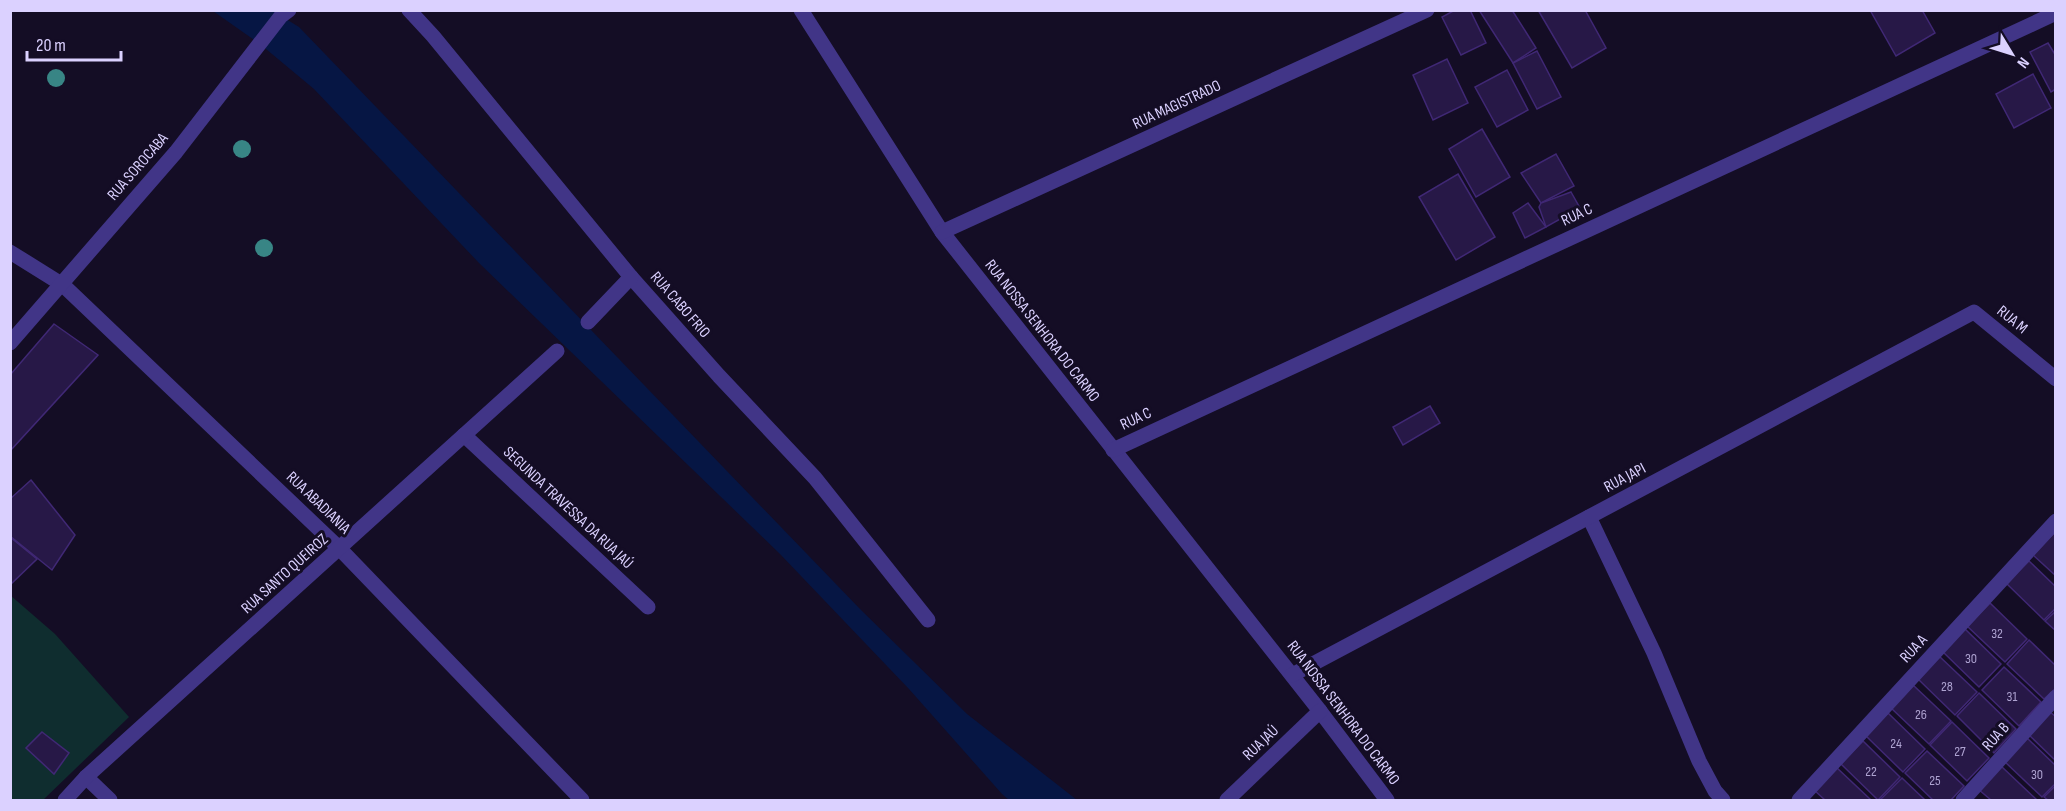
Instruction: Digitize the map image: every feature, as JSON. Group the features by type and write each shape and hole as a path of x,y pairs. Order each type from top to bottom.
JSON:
{"street":[{"name":"RUA SOROCABA","path":"10,343 63,285 176,152 281,16 289,10"},
{"name":"RUA CABO FRIO","path":"409,10 433,36 631,277 718,376 814,478 928,620"},
{"name":"RUA NOSSA SENHORA DO CARMO","path":"801,10 942,232 1292,675 1387,801"},
{"name":"RUA MAGISTRADO","path":"942,232 1427,10"},
{"name":"RUA C","path":"1113,450 2055,13"},
{"name":"RUA ABADIANIA","path":"10,252 63,285 340,549 582,801"},
{"path":"588,322 631,277"},
{"name":"RUA M","path":"1974,312 2055,379"},
{"name":"RUA JAPI","path":"1292,675 1974,312"},
{"name":"RUA SANTO QUEIROZ","path":"65,801 87,777 557,351"},
{"name":"SEGUNDA TRAVESSA DA RUA JAÚ","path":"464,435 648,607"},
{"path":"1589,518 1654,653 1699,761 1723,801"},
{"name":"RUA A","path":"1799,801 2055,521"},
{"name":"RUA B","path":"1963,801 2055,697"},
{"name":"RUA JAÚ","path":"1227,801 1320,711"},
{"path":"87,777 110,801"}],"green space":[{"path":"10,595 55,634 129,717 43,800 11,800"}],"water":[{"path":"213,11 273,11 299,27 860,609 967,714 1077,800 1009,800 1002,794 909,689 780,554 479,263 314,89 260,44"}],"building":[{"path":"1455,10 1470,10 1486,43 1461,55 1442,17"},
{"path":"1479,10 1512,10 1536,48 1513,63"},
{"path":"1538,10 1585,10 1606,48 1572,68"},
{"path":"1870,10 1922,10 1935,33 1896,56"},
{"path":"2048,43 2056,56 2056,89 2051,92 2030,52"},
{"path":"1537,51 1561,97 1537,109 1513,63"},
{"path":"1447,59 1468,103 1433,120 1413,75"},
{"path":"1507,70 1528,110 1497,127 1475,87"},
{"path":"2033,74 2051,108 2014,128 1996,94"},
{"path":"1482,129 1510,177 1476,197 1449,149"},
{"path":"1556,154 1574,186 1541,203 1521,173"},
{"path":"1458,174 1495,237 1456,260 1419,197"},
{"path":"1571,192 1580,208 1546,227 1539,207 1541,203"},
{"path":"1528,203 1546,227 1525,238 1513,213"},
{"path":"54,324 98,355 10,451 10,375"},
{"path":"1430,406 1440,423 1403,445 1393,427"},
{"path":"31,480 75,535 52,570 10,536 10,499"},
{"path":"2056,531 2056,576 2033,555"},
{"path":"10,537 37,559 10,585"},
{"path":"2029,561 2056,587 2056,608 2044,620 2006,583"},
{"path":"1990,603 2027,639 2005,662 1967,626"},
{"path":"2056,611 2056,631 2045,621"},
{"path":"1964,628 2001,664 1979,687 1942,651"},
{"path":"2029,640 2056,666 2056,688 2044,699 2007,664"},
{"path":"1939,656 1977,692 1955,715 1918,679"},
{"path":"2004,667 2041,702 2019,726 1982,690"},
{"path":"1913,685 1951,721 1929,744 1891,708"},
{"path":"1979,693 2016,729 1994,753 1957,716"},
{"path":"2050,712 2056,717 2056,761 2029,735"},
{"path":"1888,713 1925,749 1903,772 1866,736"},
{"path":"1952,722 1989,758 1967,781 1930,745"},
{"path":"42,732 69,753 54,774 26,748"},
{"path":"2027,738 2056,766 2056,783 2042,797 2004,761"},
{"path":"1863,741 1900,777 1878,800 1841,764"},
{"path":"1927,751 1964,786 1951,800 1933,800 1905,773"},
{"path":"2001,766 2037,800 1991,800 1978,789"},
{"path":"1836,767 1871,800 1825,800 1814,790"},
{"path":"1902,778 1925,800 1880,800"},
{"path":"2056,785 2056,800 2048,800 2044,797"}]}
